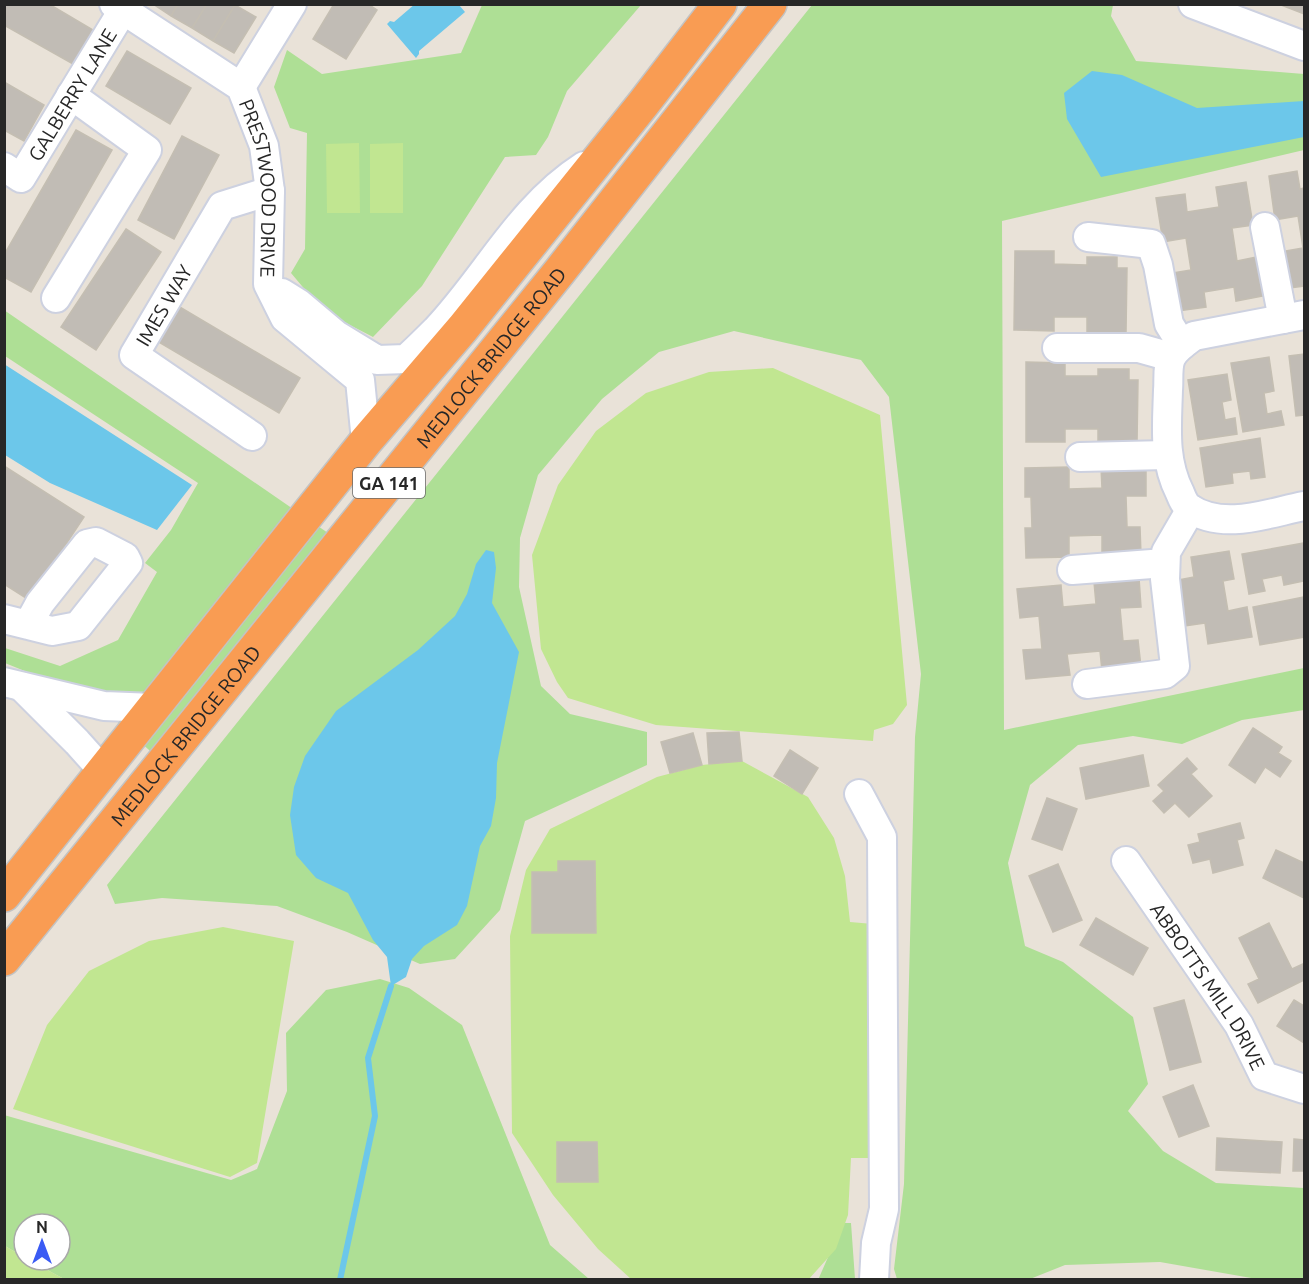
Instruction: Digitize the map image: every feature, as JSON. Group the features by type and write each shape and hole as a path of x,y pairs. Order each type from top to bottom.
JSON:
{"highway":[{"name":"MEDLOCK BRIDGE ROAD","path":"4,895 366,441 463,328 603,154 720,4"},
{"name":"MEDLOCK BRIDGE ROAD","path":"4,959 560,271 770,4"}],"street":[{"path":"241,87 292,4"},
{"path":"1193,4 1305,46"},
{"name":"PRESTWOOD DRIVE","path":"118,8 241,87 264,146 270,191 268,284 285,318 360,380 366,441"},
{"name":"GALBERRY LANE","path":"13,173 71,95 118,8"},
{"path":"56,298 147,150 71,95"},
{"name":"MEDLOCK BRIDGE ROAD","path":"268,284 298,303 336,334 377,360 406,359 437,330 540,201 565,178 603,154"},
{"name":"IMES WAY","path":"252,436 134,355 222,206 270,191"},
{"path":"1057,348 1139,348 1176,351 1194,336 1294,317 1265,227"},
{"path":"1088,237 1151,244 1158,265 1176,351 1166,431 1167,455 1174,481 1186,505 1208,517 1231,520 1305,506"},
{"path":"1080,457 1167,455"},
{"path":"1087,684 1165,675 1175,666 1165,579 1166,552 1191,509"},
{"path":"1072,570 1166,563"},
{"path":"13,684 104,706 154,708"},
{"path":"13,684 77,741 104,772"},
{"path":"859,794 882,837 884,1209 876,1243 874,1280"},
{"name":"ABBOTTS MILL DRIVE","path":"1126,861 1239,1025 1264,1076 1305,1089"}],"green space":[{"path":"482,5 641,5 567,91 548,137 536,155 505,157 422,286 373,337 323,311 291,273 305,249 307,133 290,128 274,87 287,50 322,74 461,53"},
{"path":"812,5 1113,5 1111,16 1136,61 1304,74 1304,150 1002,221 1004,730 1304,668 1304,710 1242,720 1182,744 1133,736 1078,745 1030,785 1008,863 1025,946 1063,962 1133,1017 1148,1084 1128,1111 1163,1151 1216,1183 1304,1188 1304,1279 1257,1279 1160,1262 1065,1265 1030,1279 897,1279 894,1269 904,1184 915,737 921,674 889,397 861,360 734,331 659,352 602,399 538,475 520,538 519,587 541,686 570,714 647,732 647,765 525,821 500,910 455,959 420,964 347,932 277,906 162,898 115,904 107,885"},
{"path":"359,143 360,213 327,213 326,144"},
{"path":"403,143 403,213 370,213 370,144"},
{"path":"4,310 328,533 158,758 91,698 5,663 5,648 60,666 118,640 157,572 145,563 171,530 198,483 5,356"},
{"path":"773,368 880,415 907,705 893,724 874,730 873,741 656,725 568,698 557,682 541,649 532,555 558,485 596,431 646,393 709,372"},
{"path":"742,761 808,797 834,838 845,876 850,922 873,924 875,1158 851,1158 848,1215 836,1249 808,1280 631,1279 598,1249 553,1195 512,1133 510,936 526,870 550,829 657,777 702,765"},
{"path":"223,927 294,941 257,1163 230,1177 13,1109 47,1025 89,971 149,941"},
{"path":"380,979 409,988 462,1025 550,1245 589,1279 64,1279 51,1272 72,1272 72,1212 12,1212 12,1250 5,1246 4,1115 231,1180 257,1169 287,1091 286,1033 326,990"},
{"path":"843,1223 851,1223 855,1279 818,1280"},
{"path":"5,1246 12,1250 12,1272 51,1272 64,1279 5,1279"}],"water":[{"path":"415,4 459,5 465,12 419,51 416,58 387,24 390,21 394,22"},
{"path":"1092,71 1122,75 1197,108 1304,101 1304,137 1101,177 1067,119 1064,93"},
{"path":"4,364 192,485 157,530 50,483 5,455"},
{"path":"486,550 494,552 496,568 492,603 519,652 497,763 496,798 491,826 480,846 467,906 457,925 424,946 412,959 406,977 391,986 387,957 373,940 348,893 316,878 296,855 290,815 294,787 305,756 336,711 418,650 455,616 467,594 476,564"}],"building":[{"path":"4,4 49,4 93,30 73,64 4,25"},
{"path":"153,4 178,4 171,16"},
{"path":"178,4 207,4 192,28 171,16"},
{"path":"207,4 235,5 213,41 192,28"},
{"path":"334,4 368,4 377,10 346,59 313,39"},
{"path":"1282,4 1304,4 1304,14 1281,5"},
{"path":"235,5 256,17 234,53 213,41"},
{"path":"127,51 191,88 170,124 106,86"},
{"path":"4,82 44,105 24,141 4,130"},
{"path":"76,130 112,150 31,292 4,277 4,255"},
{"path":"182,136 219,155 174,239 138,220"},
{"path":"1297,171 1300,189 1304,188 1304,286 1290,288 1285,251 1303,248 1298,216 1275,220 1269,176"},
{"path":"1246,182 1253,225 1232,228 1237,261 1257,257 1263,296 1236,301 1234,287 1204,292 1206,307 1178,311 1172,273 1191,270 1186,238 1163,242 1156,198 1185,194 1187,212 1219,207 1216,187"},
{"path":"126,229 161,252 96,350 61,327"},
{"path":"1015,251 1054,251 1054,264 1087,265 1087,257 1117,257 1117,268 1127,268 1126,333 1087,333 1087,317 1054,317 1054,331 1014,330"},
{"path":"178,306 300,378 279,413 157,341"},
{"path":"1304,354 1304,415 1296,416 1289,356"},
{"path":"1269,357 1274,391 1264,393 1267,414 1281,411 1284,425 1243,432 1231,363"},
{"path":"1026,362 1065,363 1065,376 1098,376 1098,369 1129,369 1129,380 1138,380 1137,444 1098,444 1098,429 1065,429 1065,442 1026,442"},
{"path":"1227,374 1231,400 1222,402 1225,420 1235,418 1237,434 1198,440 1188,380"},
{"path":"1260,438 1265,477 1251,479 1250,471 1232,473 1233,483 1206,487 1200,448"},
{"path":"4,466 84,517 29,600 4,584"},
{"path":"1146,466 1146,496 1126,496 1127,527 1140,527 1141,555 1102,555 1102,535 1069,536 1069,557 1026,558 1025,528 1032,528 1031,497 1025,497 1025,468 1069,467 1069,489 1102,488 1101,467"},
{"path":"1304,543 1304,581 1284,585 1282,575 1262,579 1265,591 1249,594 1242,554"},
{"path":"1229,551 1234,579 1223,581 1228,611 1247,607 1252,637 1208,644 1205,623 1185,626 1178,580 1194,577 1191,557"},
{"path":"1139,578 1141,607 1120,608 1123,641 1138,640 1141,667 1102,671 1100,651 1067,654 1070,675 1026,679 1023,650 1042,649 1039,616 1020,618 1017,589 1061,585 1063,607 1096,604 1094,582"},
{"path":"1304,597 1304,637 1260,645 1253,607"},
{"path":"1253,728 1282,747 1278,753 1291,761 1280,777 1265,767 1255,783 1229,765"},
{"path":"739,732 742,761 709,764 707,733"},
{"path":"693,733 702,765 670,773 661,742"},
{"path":"790,750 818,768 802,794 774,776"},
{"path":"1143,755 1149,786 1086,799 1080,768"},
{"path":"1187,758 1197,769 1191,774 1212,796 1189,817 1175,803 1164,813 1153,801 1164,791 1158,785"},
{"path":"1047,798 1077,809 1062,850 1032,839"},
{"path":"1240,823 1244,838 1237,840 1243,865 1213,873 1210,859 1193,863 1188,845 1200,842 1198,834"},
{"path":"1276,850 1304,863 1304,898 1263,878"},
{"path":"558,861 595,861 596,933 532,933 532,872 558,872"},
{"path":"1058,864 1082,920 1053,932 1029,876"},
{"path":"1096,918 1148,948 1133,975 1080,945"},
{"path":"1269,923 1292,969 1303,964 1304,980 1258,1003 1248,984 1259,979 1239,938"},
{"path":"1184,1000 1201,1062 1170,1070 1154,1008"},
{"path":"1294,1000 1304,1006 1304,1043 1277,1026"},
{"path":"1193,1085 1209,1126 1179,1137 1163,1097"},
{"path":"1217,1138 1282,1142 1280,1173 1216,1170"},
{"path":"1294,1139 1304,1140 1304,1171 1293,1171"},
{"path":"557,1142 597,1142 598,1182 557,1182"}],"waterway":[{"path":"340,1280 375,1116 368,1058 391,986"}]}
